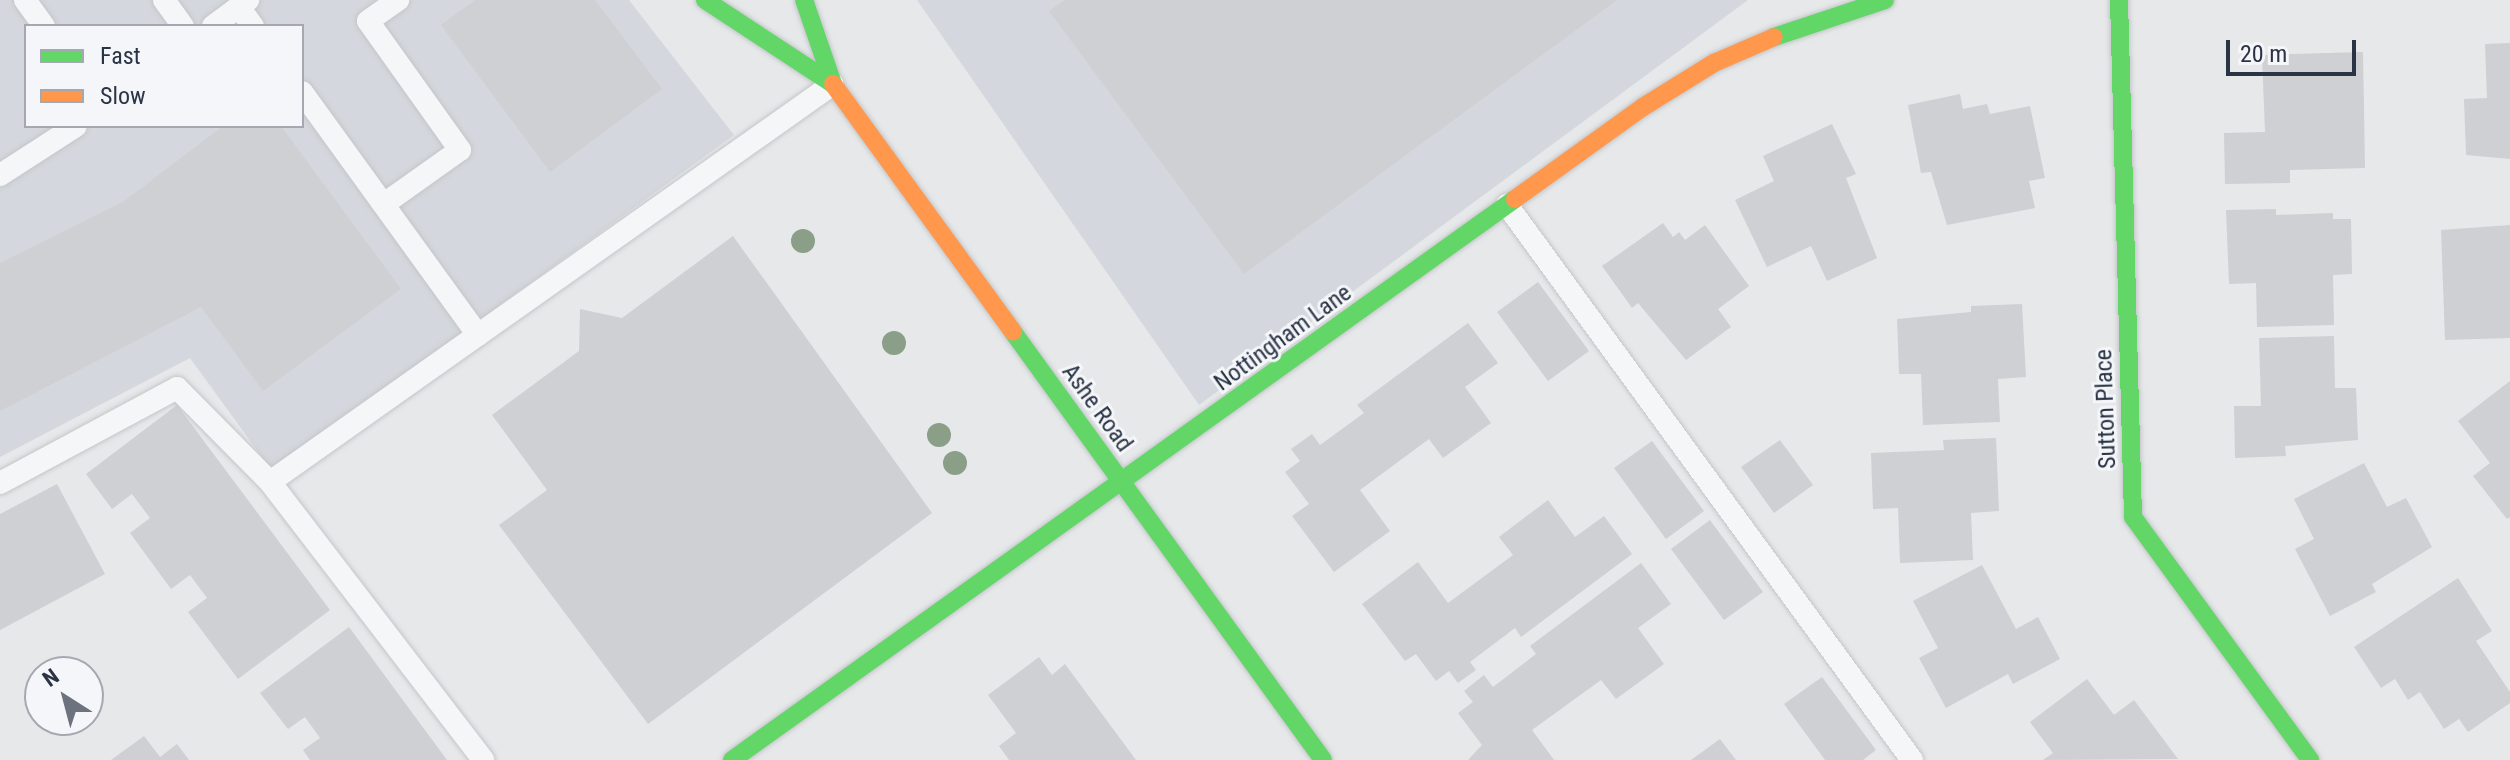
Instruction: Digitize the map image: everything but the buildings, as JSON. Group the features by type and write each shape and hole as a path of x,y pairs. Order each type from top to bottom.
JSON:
{"street":[{"name":"Ashe Road","path":"705,0 833,84"},
{"name":"Ashe Road","path":"804,0 833,84 1323,760"},
{"name":"Nottingham Lane","path":"732,760 1678,85 1802,24 1885,0"},
{"name":"Sutton Place","path":"2119,0 2133,517 2310,760"}],"lane":[{"path":"25,0 43,24"},
{"path":"164,0 182,24"},
{"path":"384,204 460,150 368,21 398,0"},
{"path":"1796,0 1802,24"},
{"path":"216,24 244,3 252,24"},
{"path":"270,482 833,84"},
{"path":"304,95 478,335"},
{"path":"0,175 73,128"},
{"path":"1507,205 1912,760"},
{"path":"0,483 177,388 270,482 483,760"}],"shaded area":[{"path":"0,0 629,0 734,135 272,471 190,358 0,457"},
{"path":"917,0 1748,0 1199,405"}],"traffic: fast":[{"path":"705,0 833,84 804,0"},
{"path":"1774,37 1885,0"},
{"path":"2119,0 2133,517 2310,760"},
{"path":"732,760 1515,199"},
{"path":"1013,332 1323,760"}],"traffic: slow":[{"path":"1515,199 1643,107 1714,63 1774,37"},
{"path":"833,84 1013,332"}]}
